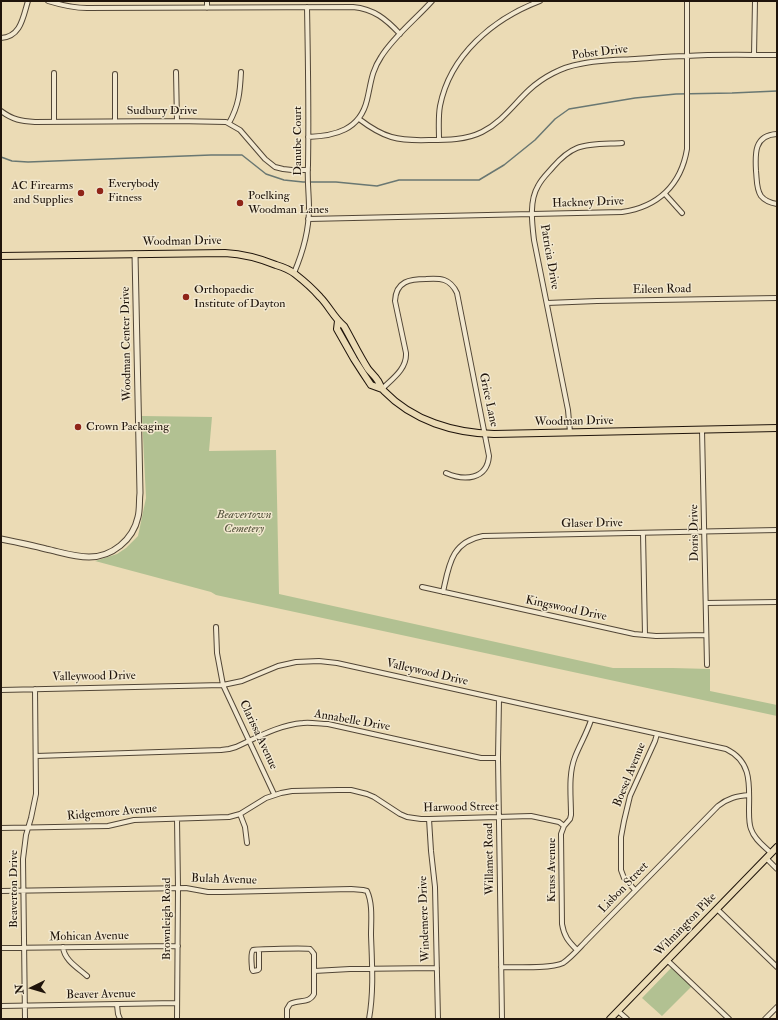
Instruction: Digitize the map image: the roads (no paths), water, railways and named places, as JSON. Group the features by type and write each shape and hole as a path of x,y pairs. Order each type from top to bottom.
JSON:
{"main road":[{"name":"Woodman Drive","path":"1,256 236,253 266,261 294,273 321,298 338,321 338,329 362,373 371,385 382,389 396,402 408,410 436,424 459,431 485,434 777,428"},
{"name":"Wilmington Pike","path":"610,1019 777,846"}],"street":[{"path":"1,38 10,37 17,31 28,1"},
{"path":"48,1 70,7 87,8 345,6 371,11 383,18 400,34"},
{"path":"207,1 207,8"},
{"path":"308,137 334,134 348,128 359,119 366,105 371,79 377,64 388,47 432,1"},
{"path":"439,140 440,107 446,85 460,60 477,40 502,20 519,10 540,1"},
{"name":"Hackney Drive","path":"308,219 622,212 646,206 665,194 680,174 686,158 688,142 688,1"},
{"path":"754,55 755,1"},
{"name":"Danube Court","path":"294,273 304,247 308,219 307,7"},
{"name":"Pobst Drive","path":"359,119 375,131 396,139 414,141 462,138 475,135 490,127 508,113 535,85 567,67 594,62 688,55 777,55"},
{"path":"176,72 177,121"},
{"path":"241,72 239,100 230,123 240,130 266,159 275,166 283,169 308,170"},
{"path":"54,73 54,122"},
{"path":"115,74 115,121"},
{"name":"Sudbury Drive","path":"1,111 9,117 20,121 220,121 230,123"},
{"path":"777,134 767,136 760,141 757,147 756,158 758,192 768,202 777,204"},
{"name":"Patricia Drive","path":"570,432 568,410 534,240 532,215 533,199 542,178 563,156 569,152 583,146 622,143"},
{"path":"665,194 682,213"},
{"name":"Woodman Center Drive","path":"1,539 73,555 90,557 104,554 116,548 127,539 134,528 138,516 140,493 135,254"},
{"name":"Grice Lane","path":"382,389 402,369 406,361 406,353 395,301 399,288 411,280 438,278 449,283 455,289 456,293 489,456 486,468 476,476 464,478 446,473"},
{"name":"Eileen Road","path":"547,303 777,298"},
{"name":"Doris Drive","path":"702,430 707,665"},
{"name":"Glaser Drive","path":"443,592 452,557 468,541 476,538 492,536 777,530"},
{"path":"643,533 645,635"},
{"name":"Kingswood Drive","path":"422,587 645,635 706,635"},
{"path":"706,603 777,602"},
{"name":"Clarissa Avenue","path":"216,627 217,653 223,685 274,794"},
{"name":"Valleywood Drive","path":"1,690 223,685 242,681 287,664 319,661 337,663 720,748 731,752 737,756 745,766 749,780 749,820 752,831 755,837 771,853"},
{"name":"Beaverton Drive","path":"25,1019 23,852 36,794 35,689"},
{"name":"Willamet Road","path":"498,699 502,1019"},
{"name":"Kruss Avenue","path":"577,950 565,936 562,924 561,834 571,815 572,767 591,720"},
{"name":"Annabelle Drive","path":"36,756 221,750 236,747 285,726 312,723 328,724 481,758 498,758"},
{"name":"Boesel Avenue","path":"636,890 624,878 621,870 621,837 630,796 657,734"},
{"name":"Harwood Street","path":"177,819 229,817 240,814 274,794 292,791 351,790 374,797 407,817 429,819 537,817 549,821 559,822 564,826"},
{"name":"Lisbon Street","path":"501,967 553,966 568,959 718,806 728,798 740,795 749,795"},
{"path":"240,814 247,843"},
{"name":"Ridgemore Avenue","path":"1,828 108,826 134,820 177,819"},
{"name":"Brownleigh Road","path":"177,819 177,1019"},
{"name":"Windemere Drive","path":"429,819 431,851 436,887 438,1019"},
{"path":"766,858 777,869"},
{"name":"Bulah Avenue","path":"1,891 178,888 208,892 363,890 367,891 369,895 372,969"},
{"path":"717,909 777,967"},
{"name":"Mohican Avenue","path":"1,948 178,946"},
{"path":"63,947 63,953 66,957 87,976"},
{"path":"259,950 259,969 253,970 251,954 254,950 308,948 314,954 313,996 308,1000 295,1001 290,1004 287,1009 288,1019"},
{"path":"667,960 729,1019"},
{"path":"314,971 437,968"},
{"path":"369,1019 372,996 372,969"},
{"name":"Beaver Avenue","path":"1,1006 177,1003"},
{"path":"117,1005 120,1019"},
{"path":"766,1019 777,1007"},
{"path":"618,1011 627,1019"}],"waterway":[{"path":"1,157 12,161 28,162 242,155 266,174 284,180 303,182 336,182 377,186 399,180 479,180 504,165 535,140 555,119 569,109 635,98 676,94 777,91"}],"place":[{"name":"Everybody Fitness","path":"100,191"},
{"name":"AC Firearms and Supplies","path":"81,193"},
{"name":"Poelking Woodman Lanes","path":"240,203"},
{"name":"Orthopaedic Institute of Dayton","path":"186,297"},
{"name":"Crown Packaging","path":"78,427"}],"park label":[{"name":"Beavertown Cemetery","path":"244,522"}]}
